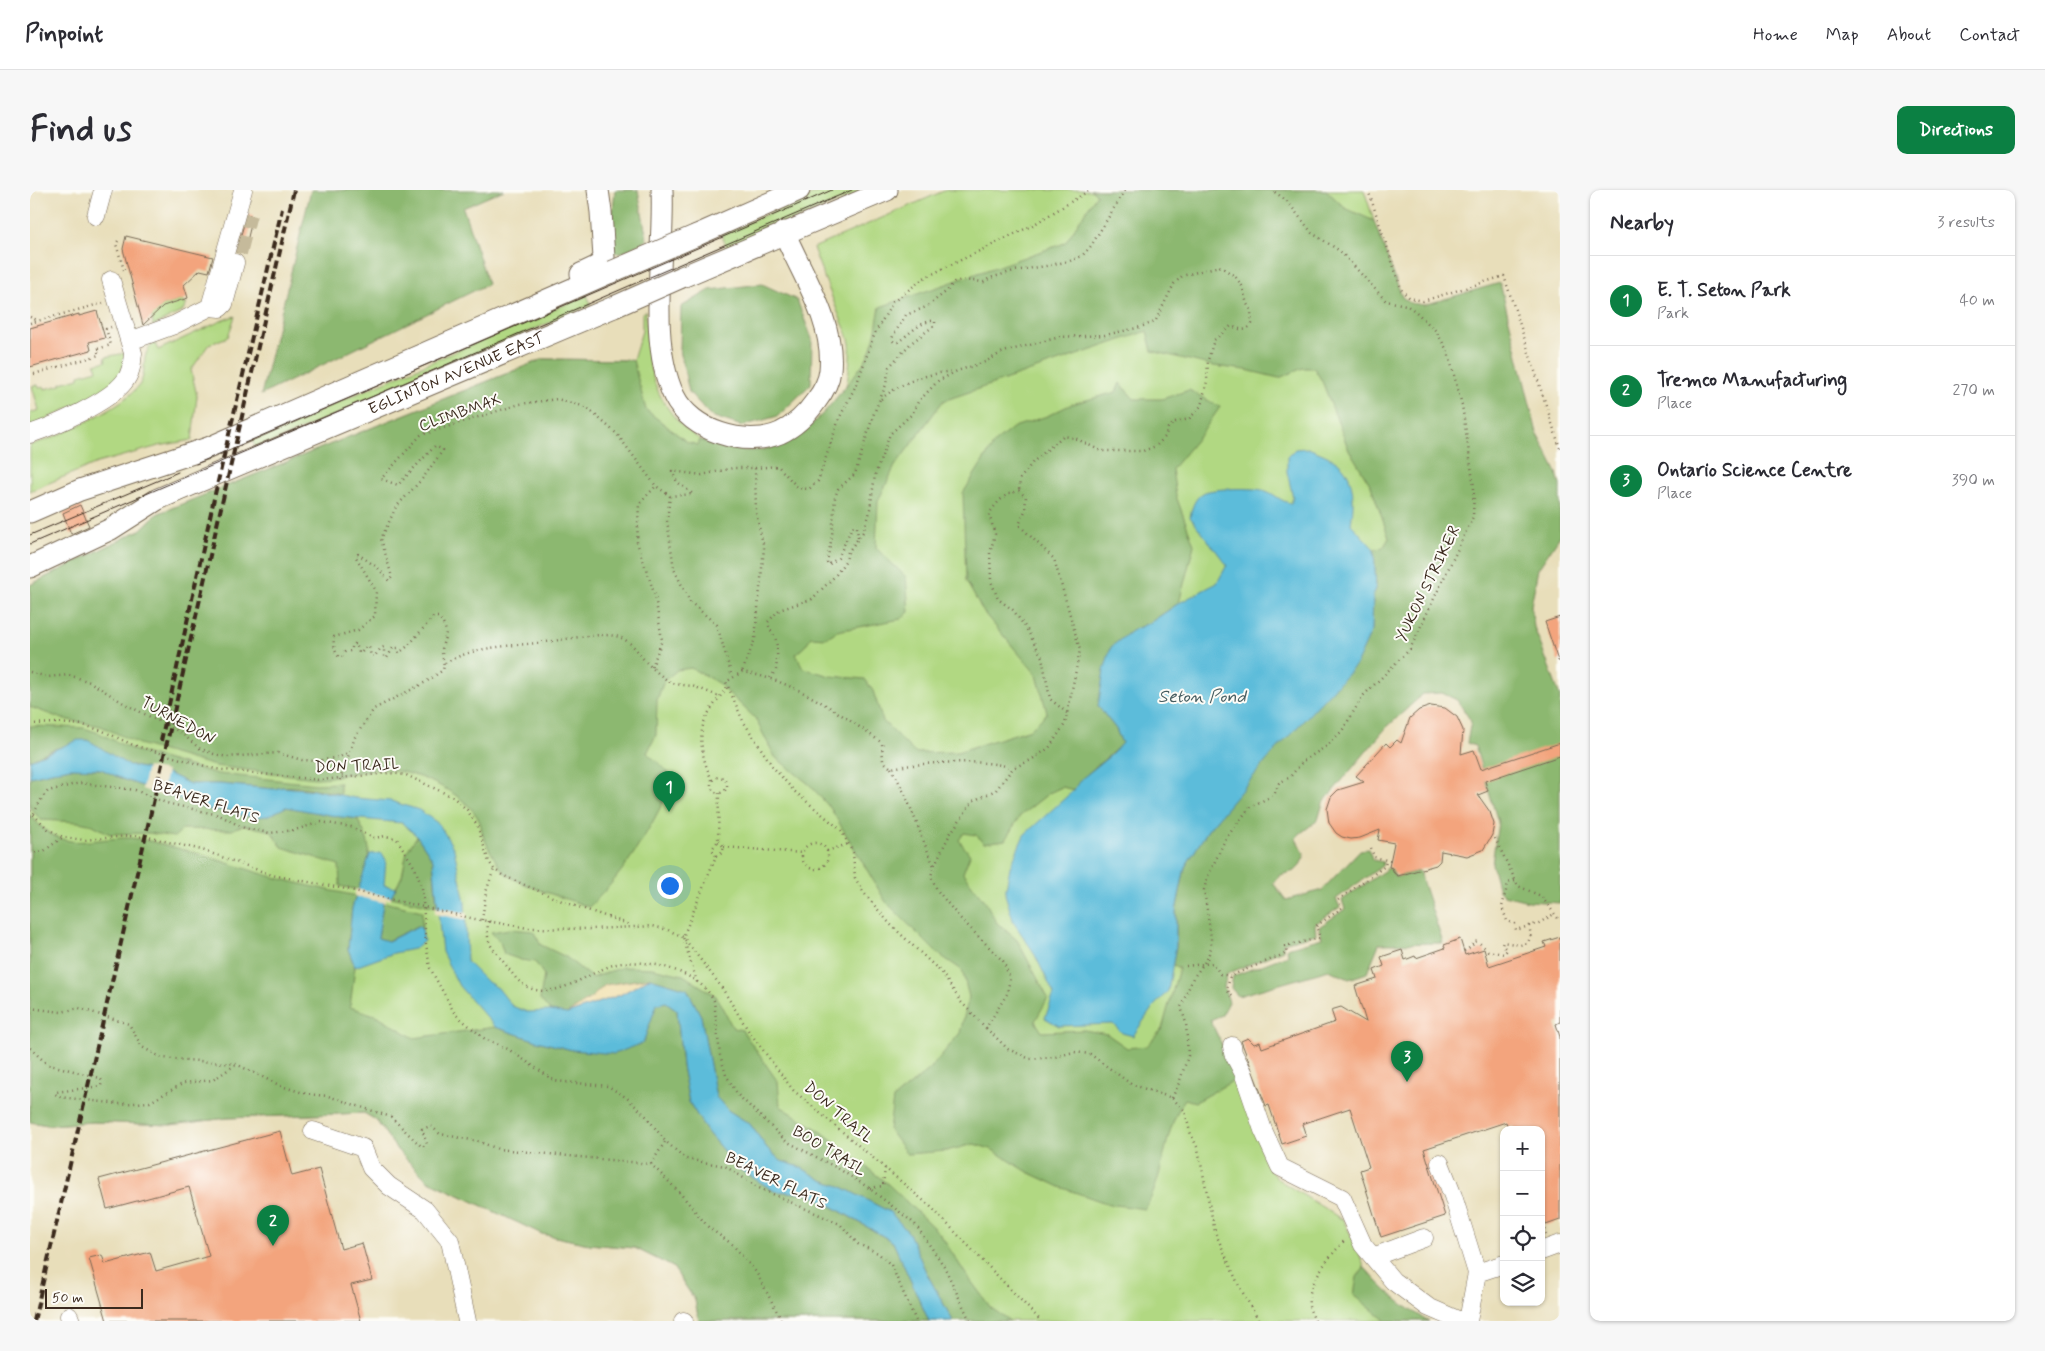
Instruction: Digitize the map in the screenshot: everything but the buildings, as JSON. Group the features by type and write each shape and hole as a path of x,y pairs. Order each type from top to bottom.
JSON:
{"main road":[{"path":"452,342 502,312 598,266 604,258 598,190"},
{"path":"662,190 663,215 659,321 660,347 669,382 675,398 698,422 731,436 745,438 762,437 778,433 794,424 810,410 825,389 830,371 829,337 819,308 784,232"},
{"name":"EGLINTON AVENUE EAST","path":"30,512 80,490 208,448 799,190"},
{"name":"EGLINTON AVENUE EAST","path":"30,567 111,530 158,500 207,478 887,190"}],"lane":[{"path":"96,216 102,190"},
{"path":"210,307 243,190"},
{"path":"248,214 254,190"},
{"path":"130,342 174,325 210,307 220,308 224,304 238,253"},
{"path":"30,434 44,430 103,400 120,388 127,377 132,365 133,353 111,280"},
{"path":"1232,1046 1263,1130 1280,1168 1342,1198 1363,1245 1393,1281 1428,1307 1460,1321"},
{"path":"313,1131 362,1148 371,1168 389,1186 425,1210 450,1241 467,1321"},
{"path":"1440,1163 1453,1196 1477,1273 1468,1321"},
{"path":"1373,1257 1424,1238"},
{"path":"1545,1250 1560,1244"},
{"path":"1477,1273 1500,1265"}],"path":[{"path":"732,677 717,625 690,602 674,569 667,520 670,496 693,494 677,482 672,471 702,475 733,468 778,466 798,488 809,489 818,481 839,419 856,383 875,332 893,302 924,278 1033,224 1090,190"},
{"path":"858,539 858,527 852,527 838,558 828,565 835,497 838,489 855,474 886,385 889,367 911,343 935,324 934,321 930,320 894,342 892,340 893,336 906,315 926,307 954,282 962,280 984,282 990,278 1014,271 1070,261 1082,256 1091,246 1125,190"},
{"name":"YUKON STRIKER","path":"1172,1098 1188,1056 1186,1022 1181,1007 1193,978 1211,948 1204,890 1205,884 1226,838 1250,806 1274,795 1279,783 1290,777 1303,761 1327,746 1342,731 1363,696 1410,649 1468,528 1474,504 1474,487 1462,405 1448,352 1436,331 1406,305 1386,301 1340,251 1312,233 1287,201 1272,190"},
{"path":"1368,190 1394,271 1402,291 1410,298 1424,301 1504,276 1560,448"},
{"path":"880,400 901,384 920,377 957,371 985,362 1003,352 1060,337 1105,335 1155,322 1174,284 1182,276 1219,266 1235,276 1242,286 1247,304 1251,310 1252,324 1249,329 1244,330 1231,326 1214,340 1208,360 1207,382 1201,406 1189,420 1175,422 1168,428 1165,437 1156,446 1143,451 1101,451 1075,438 1063,436 1033,462 1020,479 1019,491 1026,498 1025,510 1019,525 1054,559 1080,650 1065,724 1049,748 1031,760 1013,768 996,790 972,801 950,834 931,876 937,890 958,916 1003,961 1010,978 1007,994 986,1028"},
{"path":"30,323 105,302 108,305"},
{"path":"30,317 37,320"},
{"path":"34,374 99,355 97,349 111,345 106,329 114,326"},
{"path":"770,678 776,670 776,641 769,629 768,622 779,610 806,602 819,593 835,576 858,539 869,516 875,475 890,434 912,414 918,402 938,381 957,371"},
{"name":"CLIMBMAX","path":"445,663 442,651 447,635 446,627 439,617 433,617 408,646 399,653 398,648 393,648 387,658 384,657 384,647 381,648 374,658 371,656 369,648 366,647 359,653 356,644 353,644 351,651 345,652 339,657 333,644 334,637 358,630 376,616 376,591 356,557 358,554 378,568 389,581 392,577 381,539 396,507 423,478 443,450 435,446 398,485 381,479 420,435 520,404 557,399 586,407 617,434 656,486 670,496"},
{"path":"742,672 754,639 764,548 756,513 756,468"},
{"path":"652,667 662,640 655,596 637,542 638,504 656,486"},
{"path":"1019,491 1009,492 996,504 989,514 995,534 990,553 992,581 998,599 1013,610 1026,628 1042,658 1050,699 1067,713"},
{"path":"340,780 355,737 374,708 426,682 443,670 445,663 459,655 508,644 558,640 582,635 618,637 631,644 652,667 671,683 693,687 720,696"},
{"name":"TURNEDON","path":"30,672 47,677 69,675 90,682 125,704 180,732 199,748 214,754 227,756 278,753 302,760 316,761 340,757 350,752"},
{"path":"934,866 921,839 904,788 891,768 883,761 882,743 819,700 763,675 742,672 726,682 743,721 773,767 794,791 841,830 853,853 855,878 864,893 890,924 942,973 962,1002 1008,1049 1030,1059 1056,1057 1074,1052 1090,1054 1131,1084 1172,1098 1185,1111 1190,1132 1198,1149 1215,1232 1239,1286 1259,1321"},
{"path":"712,780 719,776 726,780 728,785 726,790 719,793 713,790 712,780 703,753 702,732 706,717 727,687"},
{"name":"DON TRAIL","path":"30,724 58,723 83,725 103,731 132,745 215,769 320,780 340,780 389,773 406,775 453,797 467,810 477,825 489,862 494,869"},
{"path":"891,768 968,763 1003,765 1013,768"},
{"name":"BEAVER FLATS","path":"31,815 48,791 80,783 135,790 166,804 219,815 244,828 270,833 295,830 321,822 351,827 374,838 386,836 397,839 415,868 422,888 430,968 455,1014 484,1039 508,1050 555,1081 608,1086 627,1098 646,1116 665,1141 686,1159 725,1166 759,1188 840,1224 858,1244 878,1253 891,1266 916,1321"},
{"path":"716,856 712,849 718,841 719,793"},
{"path":"30,811 31,815 48,829 63,837 84,840 148,836 202,850 272,875 346,889 475,919 535,928 592,929 632,925 653,926 683,937"},
{"path":"30,853 44,851 63,837"},
{"path":"1495,838 1515,881 1522,889 1541,896 1560,921"},
{"path":"718,841 724,847 803,854"},
{"path":"812,843 821,844 827,851 825,864 817,868 809,867 805,864 803,854 807,846 812,843"},
{"path":"827,851 848,844"},
{"path":"698,982 683,937 716,856 722,853 724,847"},
{"path":"1370,848 1374,857 1390,861"},
{"path":"1186,966 1213,962 1220,974 1230,976 1287,953 1285,946 1320,938 1316,926 1342,908 1338,900 1385,866 1386,861"},
{"path":"482,920 486,892 494,869 564,902 632,925"},
{"path":"1515,881 1508,883 1502,907 1507,921 1515,924 1516,930 1545,920 1554,914"},
{"name":"BOO TRAIL","path":"488,921 487,940 489,945 518,981 530,987 552,990 610,966 625,964 647,964 673,969 698,982 710,993 714,1001 720,1055 726,1075 738,1095 786,1140 840,1169 869,1188 915,1224 944,1266 970,1321"},
{"path":"1464,952 1473,943 1477,942 1482,944 1488,952 1504,954 1507,950 1502,945 1503,942 1520,945 1528,943 1532,935 1529,926"},
{"name":"DON TRAIL","path":"683,937 720,985 748,1030 793,1090 931,1207 1041,1321"},
{"path":"1230,976 1227,990 1232,996"},
{"path":"30,1008 62,1012 79,1008 129,1024 142,1047 162,1058 236,1064 281,1086 307,1094 328,1096 391,1117 422,1147 426,1144 422,1129 431,1126 440,1134 477,1141 498,1150 550,1153 651,1164 680,1193 709,1228 732,1244 756,1272 782,1321"},
{"path":"30,1048 47,1064 100,1078 102,1081 101,1086 56,1092 54,1094 60,1097 119,1104 150,1102 184,1083 213,1080 236,1064"},
{"path":"651,1164 665,1141"},
{"path":"869,1188 883,1186 885,1168"},
{"path":"1315,1321 1309,1306 1310,1296 1318,1274 1328,1259 1356,1228"}],"green space":[{"path":"311,190 504,190 463,208 488,284 261,395"},
{"path":"615,190 638,190 647,240 624,252 609,253"},
{"path":"823,190 866,190 727,248 721,234"},
{"path":"946,190 1364,190 1374,221 1370,219 1429,672 1263,875 1210,1020 1238,1078 1255,1120 1270,1170 1279,1180 1343,1220 1356,1244 1364,1267 1385,1290 1408,1310 1429,1321 699,1321 695,1300 673,1267 635,1248 589,1244 542,1234 427,1180 398,1151 376,1120 364,1113 227,1118 170,1125 93,1122 48,1125 30,1122 30,585 140,530 157,514 543,359 633,360 642,331 642,313 646,311 647,345 653,378 662,399 679,422 698,438 719,448 742,451 765,449 788,440 809,427 829,408 842,393 849,372 849,339 813,248"},
{"path":"1090,190 1326,190 1345,208 1374,221 1402,297 1410,303 1424,305 1500,283 1537,433 1557,473 1560,485 1560,536 1538,569 1531,606 1534,627 1560,696 1560,903 1528,901 1504,895 1499,890 1492,864 1498,822 1475,746 1467,743 1471,721 1457,700 1442,693 1423,694 1386,728 1323,803 1318,820 1297,836 1296,839 1304,853 1299,867 1295,871 1280,875 1273,883 1286,900 1322,890 1360,850 1368,849 1373,860 1383,862 1382,866 1336,899 1340,907 1315,924 1316,934 1283,943 1283,950 1227,974 1224,987 1229,1002 1222,1015 1210,1020 1238,1078 1195,1102 1185,1099 1172,1125 1157,1182 1145,1209 1109,1204 1060,1187 1028,1172 991,1149 974,1144 946,1151 907,1154 889,1130 893,1099 930,1069 960,1033 969,997 962,970 937,953 886,902 831,809 810,785 775,757 755,718 718,683 691,668 677,670 664,681 657,700 656,735 647,753 670,776 671,787 654,820 626,865 589,907 522,883 505,873 483,836 480,822 465,802 442,787 415,775 382,769 315,778 215,766 139,744 101,726 63,719 30,707 30,585 140,530 157,514 543,359 633,360 646,410 687,442 698,445 700,440 744,451 763,450 780,445 811,425 858,371 871,348 880,307 1065,243 1097,194","holes":["1147,331 1152,351 1214,366 1246,370 1279,378 1303,368 1314,368 1322,381 1348,448 1371,486 1389,538 1383,548 1374,549 1376,589 1373,595 1372,630 1208,830 1185,867 1176,911 1176,946 1172,966 1179,968 1162,1029 1147,1046 1127,1048 1107,1034 1084,1030 1042,1032 1035,1021 1048,998 1017,940 997,923 986,903 963,873 970,855 959,840 964,833 976,835 984,843 1005,840 1020,816 1049,793 1062,787 1074,790 1084,777 1122,743 1116,729 1098,706 1131,631 1151,622 1179,603 1194,545 1176,496 1172,469 1202,433 1220,407 1189,390 1162,399 1134,399 1120,383 1116,392 1072,404 1047,416 1014,427 995,442 963,493 966,581 984,613 1037,675 1047,713 1031,729 957,752 915,753 883,721 873,691 865,679 830,676 803,668 796,654 811,637 826,638 837,631 901,619 909,612 906,577 876,548 878,501 895,466 943,401"]},
{"path":"762,284 797,300 812,339 811,384 778,416 742,426 711,416 689,392 680,350 681,307 710,290"},
{"path":"587,295 591,305 256,449 252,439"},
{"path":"182,300 183,303 187,304 183,311 153,326 152,316 163,306"},
{"path":"235,316 228,337 209,344 191,370 197,396 192,440 159,446 97,463 30,491 30,445 72,429 121,402 140,384 145,357 150,347 155,343 158,350"},
{"path":"125,353 122,370 106,389 30,427 30,413 39,410 32,386 38,385 39,388 45,387 45,389 61,385 61,383 79,378 79,375 97,370 95,364 106,361 105,357"},
{"path":"30,726 84,728 99,733 133,750 218,774 316,784 340,783 340,794 298,787 274,789 220,784 190,784 167,773 128,765 86,740 51,750 30,760"},
{"path":"70,768 101,769 122,779 210,810 228,810 238,815 275,813 286,807 357,819 369,847 368,861 359,890 340,886 339,865 282,847 271,831 243,825 232,830 183,829 174,837 149,833 110,834 93,825 79,822 41,820 30,807 30,777"},
{"path":"30,815 42,828 54,836 66,840 141,839 281,879 357,896 352,908 348,949 355,967 350,1007 378,1016 414,1038 495,1027 572,1050 651,1020 657,1004 666,1002 677,1010 682,1066 689,1102 708,1133 739,1169 774,1191 810,1194 893,1242 929,1321 699,1321 695,1300 673,1267 635,1248 589,1244 542,1234 427,1180 398,1151 376,1120 364,1113 227,1118 170,1125 93,1122 48,1125 30,1122"},
{"path":"417,836 433,860 437,907 391,897 402,876 407,851"},
{"path":"1388,868 1391,869 1395,877 1419,871 1443,943 1379,944 1367,973 1349,979 1329,970 1238,996 1231,988 1233,976 1288,955 1287,948 1322,938 1319,927 1345,909 1342,900"},
{"path":"383,902 422,911 422,929 418,926 387,941 378,938"},
{"path":"510,929 533,931 541,945 566,957 592,978 623,967 652,968 683,975 716,996 733,1028 742,1030 778,1082 780,1106 822,1132 889,1185 940,1234 965,1273 991,1308 1010,1321 953,1321 926,1272 909,1233 890,1212 840,1186 822,1180 800,1167 781,1161 767,1148 750,1124 729,1111 716,1097 701,1016 687,989 650,978 605,985 592,997 567,1014 550,1011 540,999 544,975 535,962 521,960 504,954 500,942 491,932"},
{"path":"1364,1267 1394,1297 1429,1321 1386,1321 1354,1295 1357,1277"}],"sand":[{"path":"650,978 620,995 567,1014 592,997 605,985"}],"water":[{"name":"Seton Pond","path":"1308,448 1337,461 1349,477 1353,492 1351,524 1374,549 1376,589 1373,595 1372,630 1356,665 1273,753 1208,830 1185,867 1176,911 1176,946 1168,991 1153,1007 1133,1036 1122,1033 1113,1024 1059,1026 1045,1018 1054,994 1033,951 1014,923 1005,894 1010,867 1024,835 1074,790 1080,780 1111,755 1122,743 1116,729 1098,706 1104,670 1111,647 1131,631 1151,622 1179,603 1217,583 1227,565 1190,517 1195,501 1200,495 1208,491 1244,489 1266,491 1291,503 1293,497 1287,472 1287,457 1295,449"},
{"path":"78,740 87,740 93,743 128,765 167,773 190,784 316,790 355,798 391,801 419,810 439,824 454,849 465,903 467,962 486,981 498,988 512,1006 527,1012 550,1011 567,1014 620,995 650,978 687,989 701,1016 716,1097 729,1111 750,1124 767,1148 781,1161 800,1167 822,1180 840,1186 890,1212 909,1233 926,1272 953,1321 929,1321 893,1242 811,1194 774,1191 739,1169 708,1133 689,1102 682,1066 677,1010 666,1002 657,1004 643,1043 614,1054 572,1050 495,1027 459,986 442,952 433,860 417,836 402,823 340,817 286,807 268,816 258,817 238,815 228,810 210,810 122,779 101,769 70,768 30,777 30,760"},
{"path":"382,853 386,860 384,885 396,888 391,897 384,896 378,938 388,941 418,926 422,929 424,941 414,949 394,953 355,967 348,949 352,908 370,854"}],"pier":[{"path":"147,767 167,771 161,796 142,789"},
{"path":"356,889 391,897 391,900 386,899 386,903 354,896"},
{"path":"435,907 467,913 467,920 435,914"}],"tunnel":[{"path":"238,253 248,214"}],"tram line":[{"path":"196,464 832,190"},
{"path":"30,544 852,190"},
{"path":"30,535 178,472"}],"railway":[{"path":"34,1321 294,190"},
{"path":"161,741 215,494 282,209"}],"place":[{"name":"E. T. Seton Park","path":"669,812"},
{"name":"Ontario Science Centre","path":"1407,1082"},
{"name":"Tremco Manufacturing","path":"273,1246"}]}
